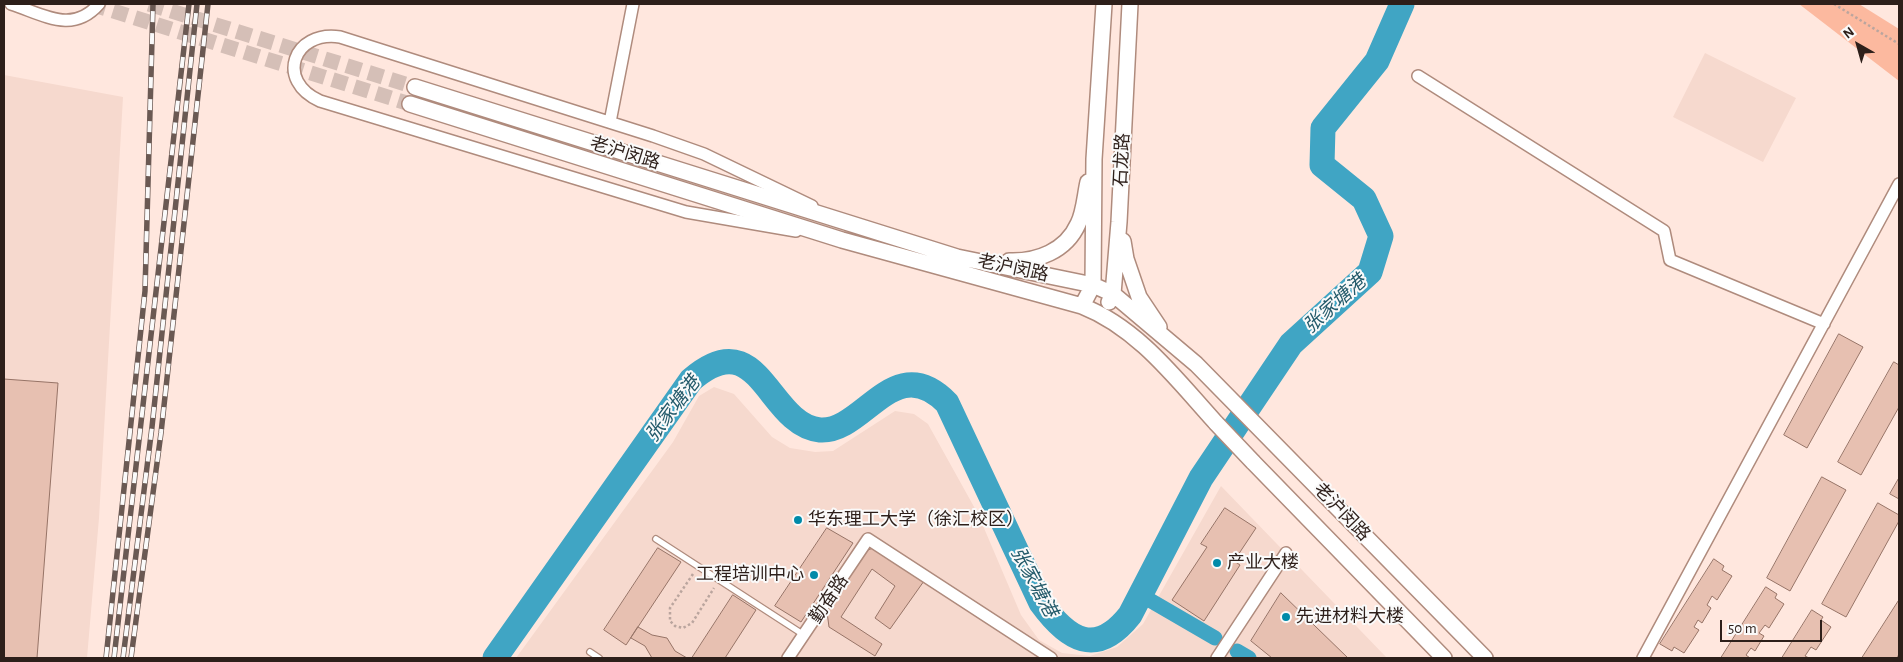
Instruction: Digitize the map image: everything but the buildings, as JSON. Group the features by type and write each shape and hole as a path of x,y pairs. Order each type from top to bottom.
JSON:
{"main road":[{"name":"石龙路","path":"1082,306 1094,285 1094,159 1104,4"},
{"name":"石龙路","path":"1103,314 1113,294 1119,222 1130,4"},
{"name":"老沪闵路","path":"415,88 957,257 1094,285 1113,294 1196,364 1485,658"},
{"name":"老沪闵路","path":"410,104 842,240 1082,306 1103,314 1152,352 1253,462 1444,658"},
{"path":"957,257 1031,261 1055,250 1068,241 1079,224 1094,159"},
{"path":"1119,222 1126,259 1139,297 1166,339"}],"street":[{"path":"11,4 60,20 76,21 89,15 99,4"},
{"path":"610,122 633,4"},
{"path":"842,240 686,212 320,101 307,95 298,86 294,73 295,60 301,48 311,38 326,35 340,37 610,122 704,154 848,222"},
{"path":"1418,76 1664,231 1670,260 1824,324"},
{"path":"1644,658 1899,184"},
{"name":"勤奋路","path":"788,658 868,539 1051,658"},
{"path":"1217,658 1286,553"}],"lane":[{"path":"656,539 804,635"},
{"path":"590,652 599,658"}],"path":[{"path":"1834,4 1899,44"},
{"path":"698,566 670,608 670,621 676,626 683,628 692,623 720,580"}],"shaded area":[{"path":"1799,4 1859,4 1899,29 1899,81"},
{"path":"1705,53 1796,98 1763,162 1673,117"},
{"path":"4,75 123,97 99,518 87,658 4,658"},
{"name":"华东理工大学（徐汇校区）","path":"714,387 734,394 772,437 790,448 815,452 833,451 895,411 914,414 928,424 978,514 1021,615 1039,640 1062,653 1090,656 1117,647 1143,624 1221,486 1387,658 516,658 673,442 699,396"}],"waterway":[{"name":"张家塘港","path":"495,658 691,380 714,365 733,362 748,368 762,381 787,412 802,424 820,430 836,427 851,419 880,397 895,389 911,385 928,389 947,403 1041,603 1051,616 1062,627 1083,639 1094,640 1106,636 1118,628 1130,615 1201,478 1291,344 1370,272 1381,236 1364,199 1322,165 1323,128 1377,61 1402,4"},
{"path":"1141,595 1215,638"},
{"path":"1237,651 1249,658"}],"tunnel":[{"path":"91,4 410,104"},
{"path":"149,4 415,87"}],"railway":[{"path":"106,658 145,291 153,4"},
{"path":"114,658 189,4"},
{"path":"123,658 152,427 197,4"},
{"path":"131,658 161,433 208,4"}],"place":[{"name":"华东理工大学（徐汇校区）","path":"798,520"},
{"name":"产业大楼","path":"1217,563"},
{"name":"工程培训中心","path":"814,575"},
{"name":"先进材料大楼","path":"1286,617"}]}
